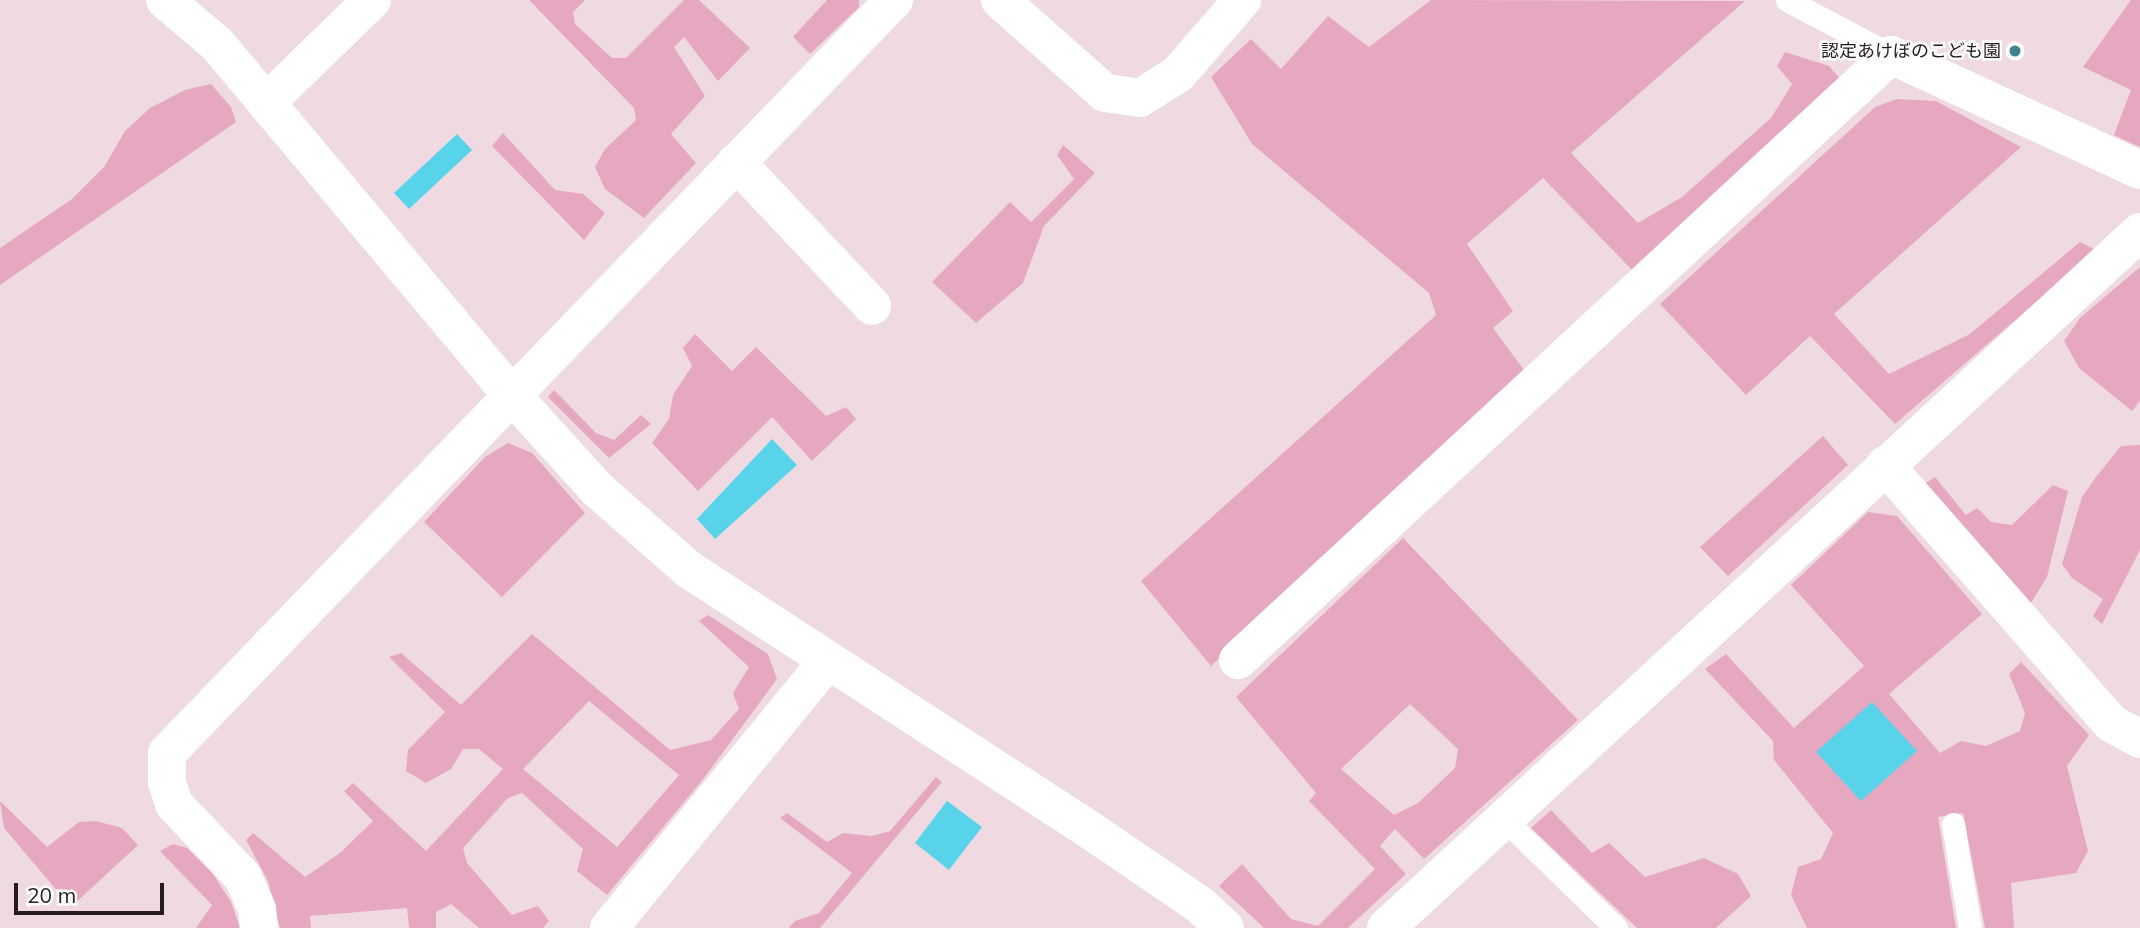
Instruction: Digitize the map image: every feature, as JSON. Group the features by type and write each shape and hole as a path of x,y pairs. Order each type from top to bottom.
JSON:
{"street":[{"path":"164,0 217,44 510,393 596,488 688,569 1100,837 1200,905 1225,928"},
{"path":"267,103 372,0"},
{"path":"259,928 257,909 243,877 174,804 167,783 167,753 510,393 894,0"},
{"path":"1000,0 1105,93 1140,98 1178,74 1242,0"},
{"path":"1238,660 1891,55 2140,170"},
{"path":"736,162 872,306"},
{"path":"1385,928 2140,232"},
{"path":"1885,465 2112,724 2140,740"},
{"path":"609,928 828,660"}],"lane":[{"path":"1787,0 1891,55"},
{"path":"1504,819 1616,928"},
{"path":"1953,824 1970,928"}],"shaded area":[{"path":"529,0 585,0 573,12 575,24 612,58 626,58 684,0 699,0 750,48 718,81 684,37 674,47 705,96 671,134 696,163 644,218 605,189 595,167 605,149 636,120 634,108"},
{"path":"827,0 859,0 859,7 810,54 793,37"},
{"path":"1431,0 1745,1 1571,153 1638,223 1682,197 1771,118 1792,84 1777,66 1785,52 1829,66 1842,81 1633,271 1543,178 1467,244 1513,311 1493,328 1527,374 1211,666 1141,581 1436,315 1429,293 1252,144 1211,77 1251,39 1281,69 1328,16 1369,47"},
{"path":"2131,0 2140,0 2140,147 2114,135 2131,90 2083,67"},
{"path":"211,84 231,107 236,122 0,285 0,248 72,199 104,167 125,131 150,108 185,90"},
{"path":"1897,99 1936,101 2021,147 1834,314 1889,374 1970,334 2080,242 2096,250 1895,424 1810,336 1746,395 1660,304 1875,107"},
{"path":"503,133 555,190 583,194 605,213 584,240 492,146"},
{"path":"1063,145 1095,173 1044,226 1023,283 976,323 932,282 1010,202 1031,222 1074,179 1057,155"},
{"path":"2140,267 2140,401 2132,411 2079,368 2064,341 2080,318"},
{"path":"695,334 732,371 756,347 826,416 846,407 856,419 812,461 772,417 698,491 652,443 669,419 673,395 692,366 683,348"},
{"path":"554,390 596,433 614,440 641,415 651,424 609,458 548,397"},
{"path":"1823,436 1848,465 1728,576 1700,547"},
{"path":"508,443 532,453 585,513 502,597 424,522 485,457"},
{"path":"2140,445 2140,550 2102,624 2093,616 2103,599 2072,578 2062,564 2082,497 2121,446"},
{"path":"1935,477 1966,515 1977,508 1991,522 2012,525 2053,485 2068,491 2047,577 2029,606 1926,483"},
{"path":"1868,512 1897,516 1982,614 1889,694 1940,753 1961,741 1986,746 2020,731 2025,713 2009,674 2021,662 2089,735 2067,766 2088,851 2076,873 2011,883 2014,928 1985,928 1963,813 1938,817 1956,928 1807,928 1791,895 1798,867 1821,859 1833,833 1774,760 1773,741 1705,669 1726,654 1794,728 1864,666 1791,585"},
{"path":"1403,538 1578,720 1424,859 1395,829 1380,846 1406,874 1348,928 1264,928 1219,886 1242,864 1291,919 1318,926 1375,869 1309,801 1316,793 1236,697","holes":["1410,704 1458,749 1455,768 1418,803 1394,815 1341,769"]},
{"path":"708,615 768,654 777,679 704,778 607,895 577,871 583,849 522,793 508,798 463,848 467,863 512,915 538,906 549,921 543,928 479,928 451,904 436,912 436,928 409,928 407,908 310,916 311,928 280,928 268,881 246,840 253,833 305,877 340,853 373,821 344,791 353,783 426,851 503,769 479,749 463,749 451,769 426,783 406,771 408,750 445,712 389,657 401,653 461,705 532,634 670,750 711,740 739,709 733,693 749,667 699,621","holes":["589,701 679,775 617,847 523,769"]},
{"path":"936,777 942,782 820,928 789,928 795,921 819,913 852,873 780,818 787,813 827,842 843,833 872,836 890,831"},
{"path":"0,801 47,847 79,822 96,821 122,828 138,845 71,907 4,828"},
{"path":"1551,810 1592,853 1609,843 1645,877 1704,858 1738,874 1751,896 1716,928 1637,928 1531,828"},
{"path":"173,844 187,848 213,874 231,902 240,928 196,928 212,905 160,851"}],"water":[{"path":"457,134 472,150 409,209 394,193"},
{"path":"772,439 797,465 715,539 697,519"},
{"path":"1872,702 1917,751 1861,801 1816,752"},
{"path":"947,801 982,827 949,870 915,843"}],"place":[{"name":"認定あけぼのこども園","path":"2015,51"}]}
